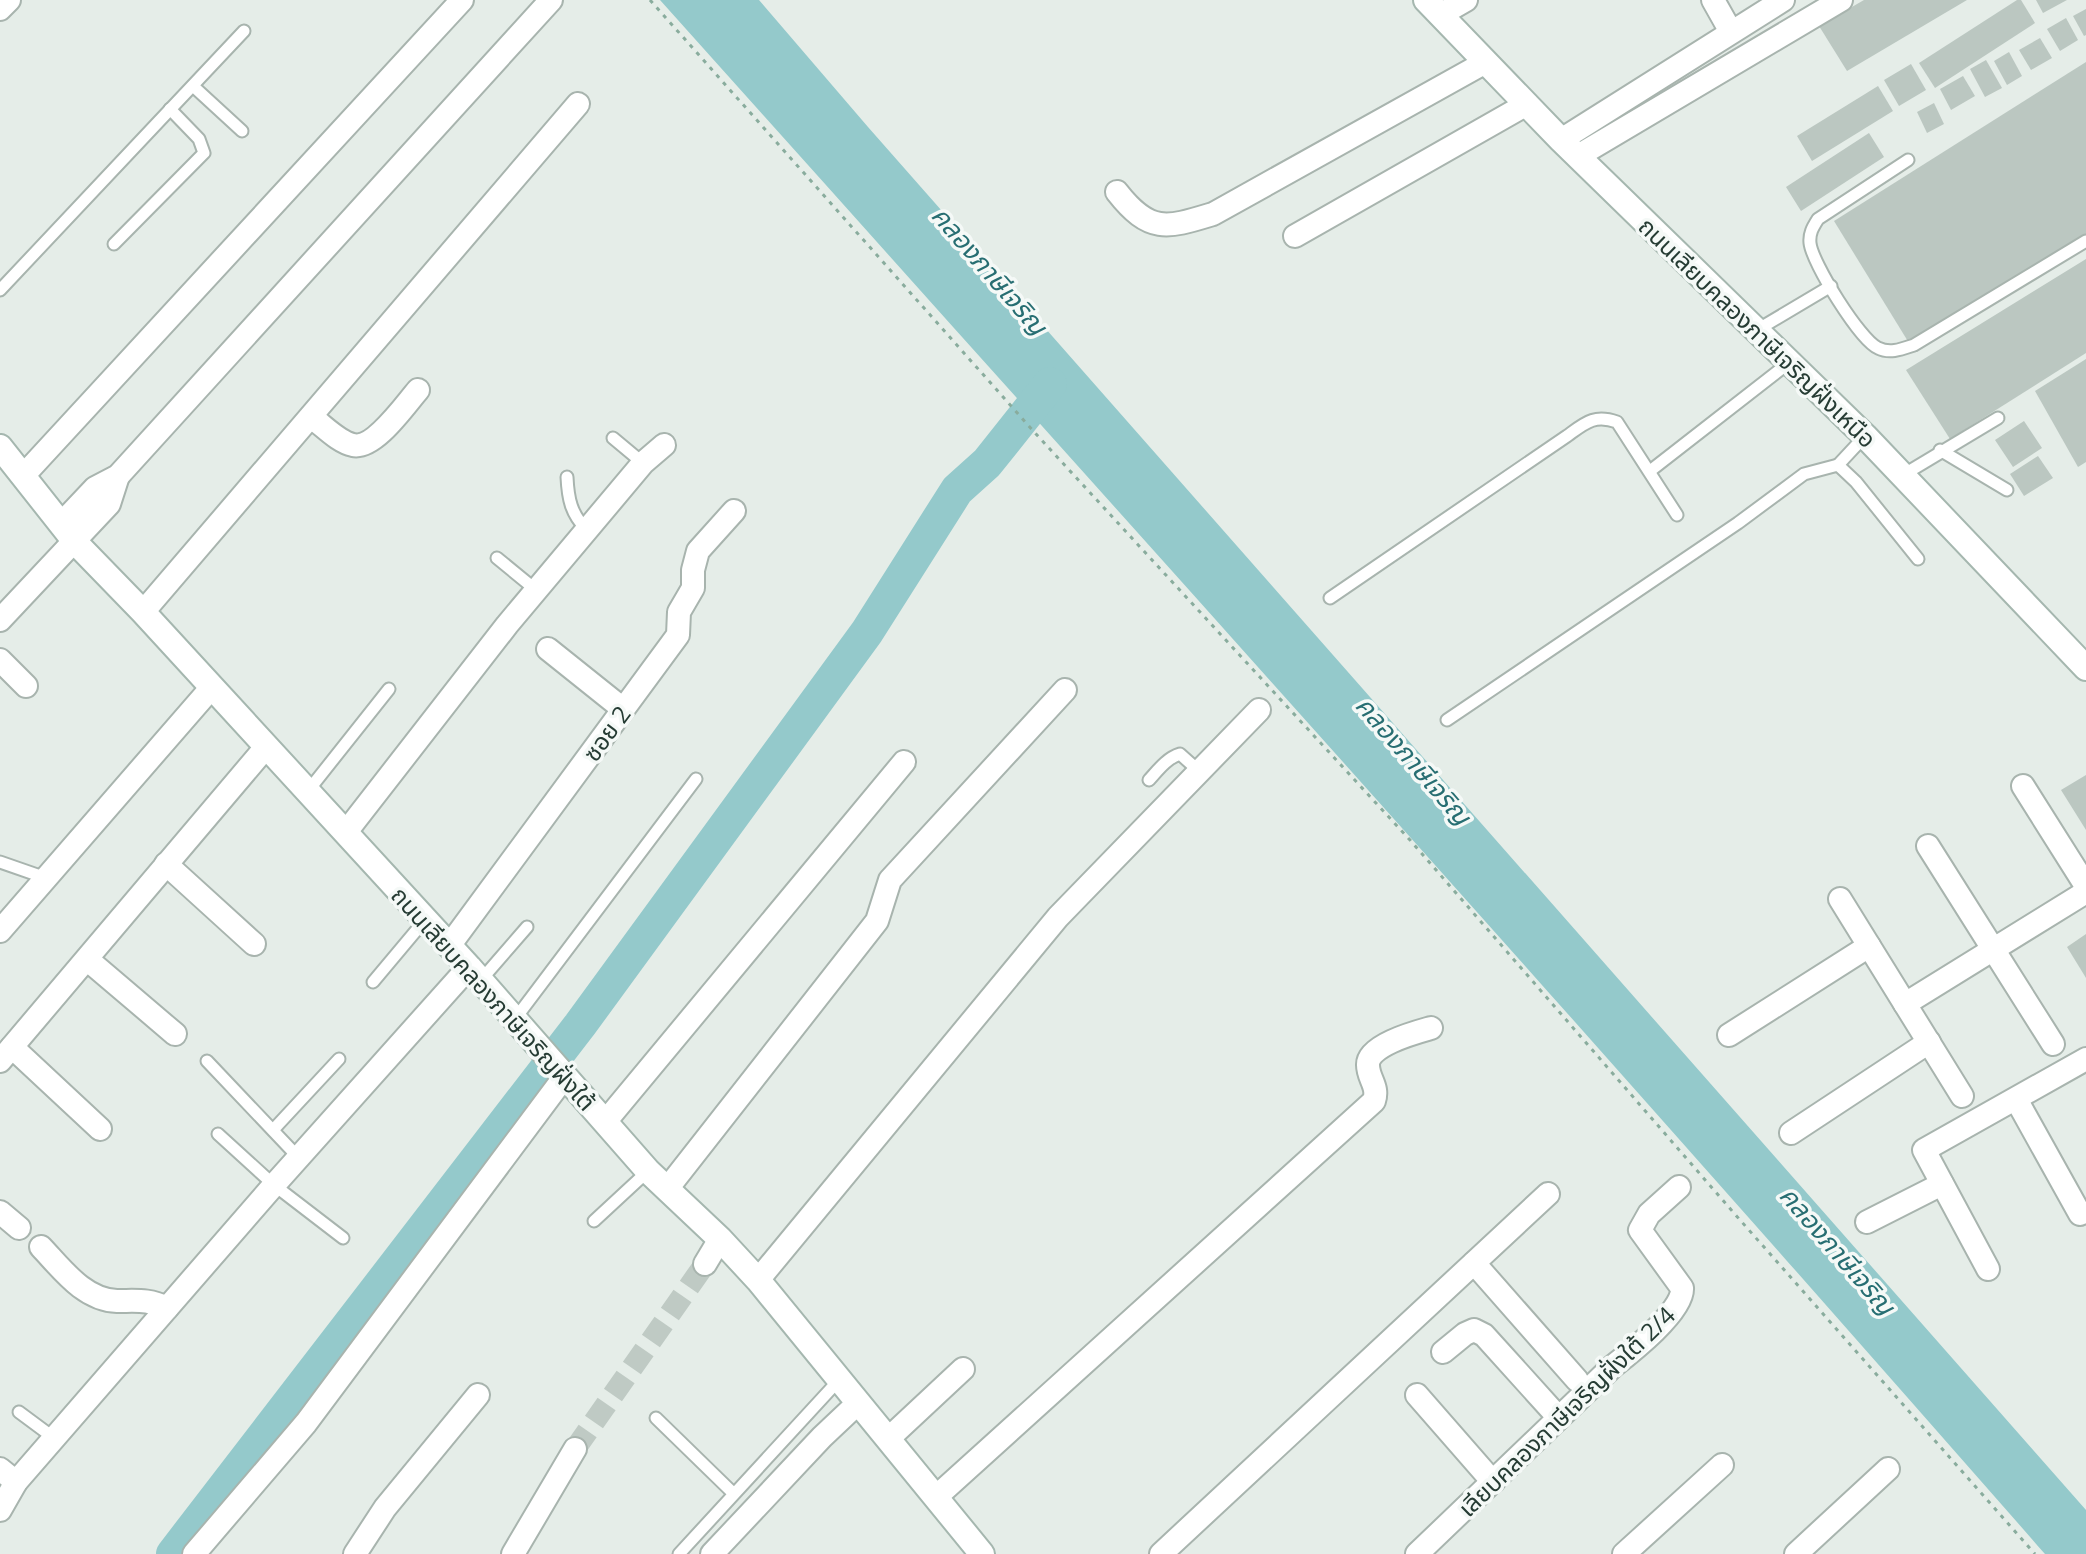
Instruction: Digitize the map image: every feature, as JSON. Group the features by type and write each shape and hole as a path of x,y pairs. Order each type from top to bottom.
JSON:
{"street":[{"path":"0,9 9,0"},
{"path":"23,476 462,0"},
{"path":"0,620 68,534 95,488 118,476 551,0"},
{"path":"1433,8 1466,0"},
{"path":"1713,0 1731,32"},
{"path":"1569,148 1731,32 1783,0"},
{"path":"1569,148 1841,0"},
{"name":"ถนนเลียบคลองภาษีเจริญฝั่งเหนือ","path":"1433,8 1569,148 1865,436 2086,668"},
{"path":"1117,192 1131,211 1147,221 1165,226 1213,214 1484,63"},
{"path":"143,612 578,104"},
{"path":"1295,236 1527,104"},
{"path":"311,417 349,444 361,446 377,436 418,390"},
{"path":"346,832 536,590 643,463 664,445"},
{"name":"ถนนเลียบคลองภาษีเจริญฝั่งใต้","path":"0,447 68,534 346,832 648,1171 758,1280 982,1554"},
{"name":"ซอย 2","path":"449,946 678,635 679,612 693,588 693,570 698,551 734,511"},
{"path":"548,649 623,709"},
{"path":"0,660 26,686"},
{"path":"0,931 212,687"},
{"path":"667,1189 877,921 890,880 1065,690"},
{"path":"758,1280 1058,917 1259,710"},
{"path":"100,1129 6,1054 266,747"},
{"path":"605,1122 904,762"},
{"path":"1905,1004 2086,889 2023,786"},
{"path":"1928,846 2053,1044"},
{"path":"166,864 254,944"},
{"path":"1840,899 1962,1096"},
{"path":"1729,1035 1869,946"},
{"path":"88,960 175,1034"},
{"path":"0,1510 8,1476 54,1438 274,1185 475,974"},
{"path":"936,1497 1374,1101 1376,1089 1368,1065 1370,1058 1399,1037 1431,1028"},
{"path":"1791,1133 1929,1042"},
{"path":"1988,1269 1924,1150 2086,1059"},
{"path":"194,1554 306,1423 557,1067"},
{"path":"2016,1099 2080,1214"},
{"path":"1867,1222 1942,1184"},
{"name":"เลียบคลองภาษีเจริญฝั่งใต้ 2/4","path":"1417,1554 1636,1348 1680,1302 1682,1288 1640,1230 1649,1214 1679,1187"},
{"path":"1161,1554 1548,1194"},
{"path":"0,1212 19,1228"},
{"path":"705,1264 720,1239"},
{"path":"41,1247 72,1280 96,1297 115,1301 145,1299 167,1308"},
{"path":"1474,1263 1577,1380"},
{"path":"1443,1352 1474,1330 1484,1335 1559,1418"},
{"path":"888,1439 963,1369"},
{"path":"355,1554 385,1508 478,1395"},
{"path":"1417,1395 1493,1482"},
{"path":"712,1554 857,1404"},
{"path":"513,1554 575,1449"},
{"path":"1624,1554 1722,1465"},
{"path":"1796,1554 1888,1469"}],"lane":[{"path":"0,290 244,31"},
{"path":"193,86 242,131"},
{"path":"114,244 204,153 199,139 170,109"},
{"path":"1908,160 1818,219 1810,241 1815,262 1866,340 1879,349 1894,351 1914,345 2086,241"},
{"path":"1757,330 1831,286"},
{"path":"1650,471 1790,362"},
{"path":"1330,598 1587,422 1603,417 1617,422 1677,515"},
{"path":"1903,475 1940,450 1998,418"},
{"path":"1447,720 1738,523 1804,474 1838,465 1865,436"},
{"path":"613,438 643,463"},
{"path":"1940,450 2007,490"},
{"path":"1838,465 1856,482 1918,559"},
{"path":"567,477 568,501 577,520 587,530"},
{"path":"497,558 536,590"},
{"path":"308,791 389,689"},
{"path":"1149,780 1166,762 1180,754 1200,772"},
{"path":"514,1020 696,779"},
{"path":"0,862 47,878"},
{"path":"373,982 425,920"},
{"path":"475,974 527,927"},
{"path":"273,1130 339,1059"},
{"path":"207,1061 299,1158"},
{"path":"218,1134 274,1185 343,1238"},
{"path":"594,1221 648,1171"},
{"path":"679,1554 839,1380"},
{"path":"19,1412 54,1438"},
{"path":"656,1418 733,1493"}],"path":[{"path":"650,0 1036,434 1410,840 2035,1554"}],"water":[{"name":"คลองภาษีเจริญ","path":"660,0 759,0 2086,1510 2086,1554 2045,1554 1528,969"}],"building":[{"path":"1864,0 1967,0 1847,71 1819,26"},
{"path":"2021,0 2035,23 1935,88 1919,63"},
{"path":"2036,0 2067,0 2043,13"},
{"path":"2086,9 2086,35 2084,36 2073,16"},
{"path":"2066,18 2078,40 2060,51 2047,29"},
{"path":"2040,38 2052,58 2031,70 2019,50"},
{"path":"2009,52 2022,76 2007,85 1994,61"},
{"path":"1986,60 2002,88 1985,97 1970,69"},
{"path":"2086,62 2086,235 1909,343 1834,221"},
{"path":"1911,64 1926,90 1899,106 1884,80"},
{"path":"1963,76 1975,96 1951,110 1940,89"},
{"path":"1878,86 1893,111 1812,161 1797,136"},
{"path":"1934,103 1944,124 1927,133 1917,112"},
{"path":"1869,133 1884,157 1801,211 1786,187"},
{"path":"2086,259 2086,353 1950,439 1906,370"},
{"path":"2086,359 2086,462 2078,467 2035,391"},
{"path":"2024,421 2042,448 2013,467 1995,440"},
{"path":"2038,456 2053,478 2024,496 2010,474"},
{"path":"2086,775 2086,830 2061,790"},
{"path":"2086,934 2086,978 2067,947"}],"waterway":[{"path":"173,1554 580,1025 867,632 957,490 987,463 1050,384"}],"tunnel":[{"path":"575,1449 705,1264"}]}
